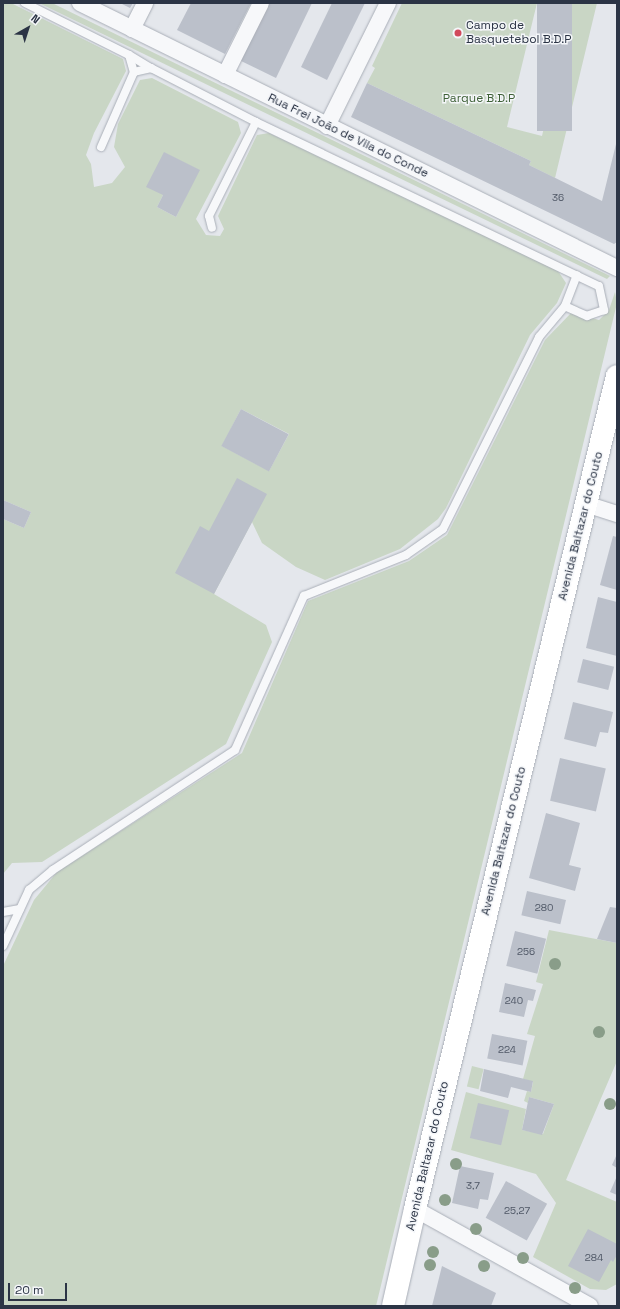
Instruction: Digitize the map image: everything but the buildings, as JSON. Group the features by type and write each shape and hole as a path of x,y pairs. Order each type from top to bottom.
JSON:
{"main road":[{"name":"Avenida Baltazar do Couto","path":"393,1306 415,1209 617,376"}],"street":[{"name":"Rua Frei João de Vila do Conde","path":"80,3 617,268"},
{"path":"132,29 145,3"},
{"path":"225,75 261,3"},
{"path":"327,126 388,3"},
{"path":"586,504 617,514"},
{"path":"415,1209 590,1306"}],"lane":[{"path":"25,3 256,122 599,286 604,310 587,316 565,306"},
{"path":"101,147 134,72 128,55"},
{"path":"134,72 151,68"},
{"path":"212,228 209,216 256,122"},
{"path":"3,946 29,890 53,870 234,750 304,596 406,555 443,529 539,337 565,306 577,276"},
{"path":"3,912 20,909"}],"green space":[{"path":"3,3 11,3 123,59 126,71 94,133 86,155 91,164 94,187 112,183 125,167 114,147 118,124 140,80 152,78 238,122 241,133 196,219 206,235 220,236 224,229 218,216 257,135 269,133 558,271 566,283 557,303 530,335 446,508 438,519 400,549 325,580 296,567 262,543 252,522 214,594 266,625 272,642 226,744 42,862 12,863 3,874 3,519 24,528 31,512 3,500","holes":["199,170 176,217 157,207 163,195","241,409 289,434 269,471 222,446"]},
{"path":"39,3 52,3 610,276 607,279"},
{"name":"Parque B.D.P","path":"402,3 537,3 507,127 542,136 572,3 597,3 555,178 529,165 531,161 367,83 375,68 372,66"},
{"path":"615,292 617,303 376,1306 3,1306 3,966 34,900 57,872 242,753 308,601 409,561 447,535 545,340 572,312 599,320 609,310"},
{"path":"549,930 617,943 617,1061 566,1180 617,1202 617,1284 606,1290 590,1289 533,1257 556,1203 536,1174 451,1150 466,1092 526,1109 522,1130 543,1134 554,1104 529,1097 528,1103 524,1101 527,1091 531,1092 533,1082 523,1079 535,1036 527,1034 543,984 536,982"},
{"path":"472,1066 484,1069 479,1089 467,1086"}],"place":[{"name":"Campo de Basquetebol B.D.P","path":"458,33"}]}
